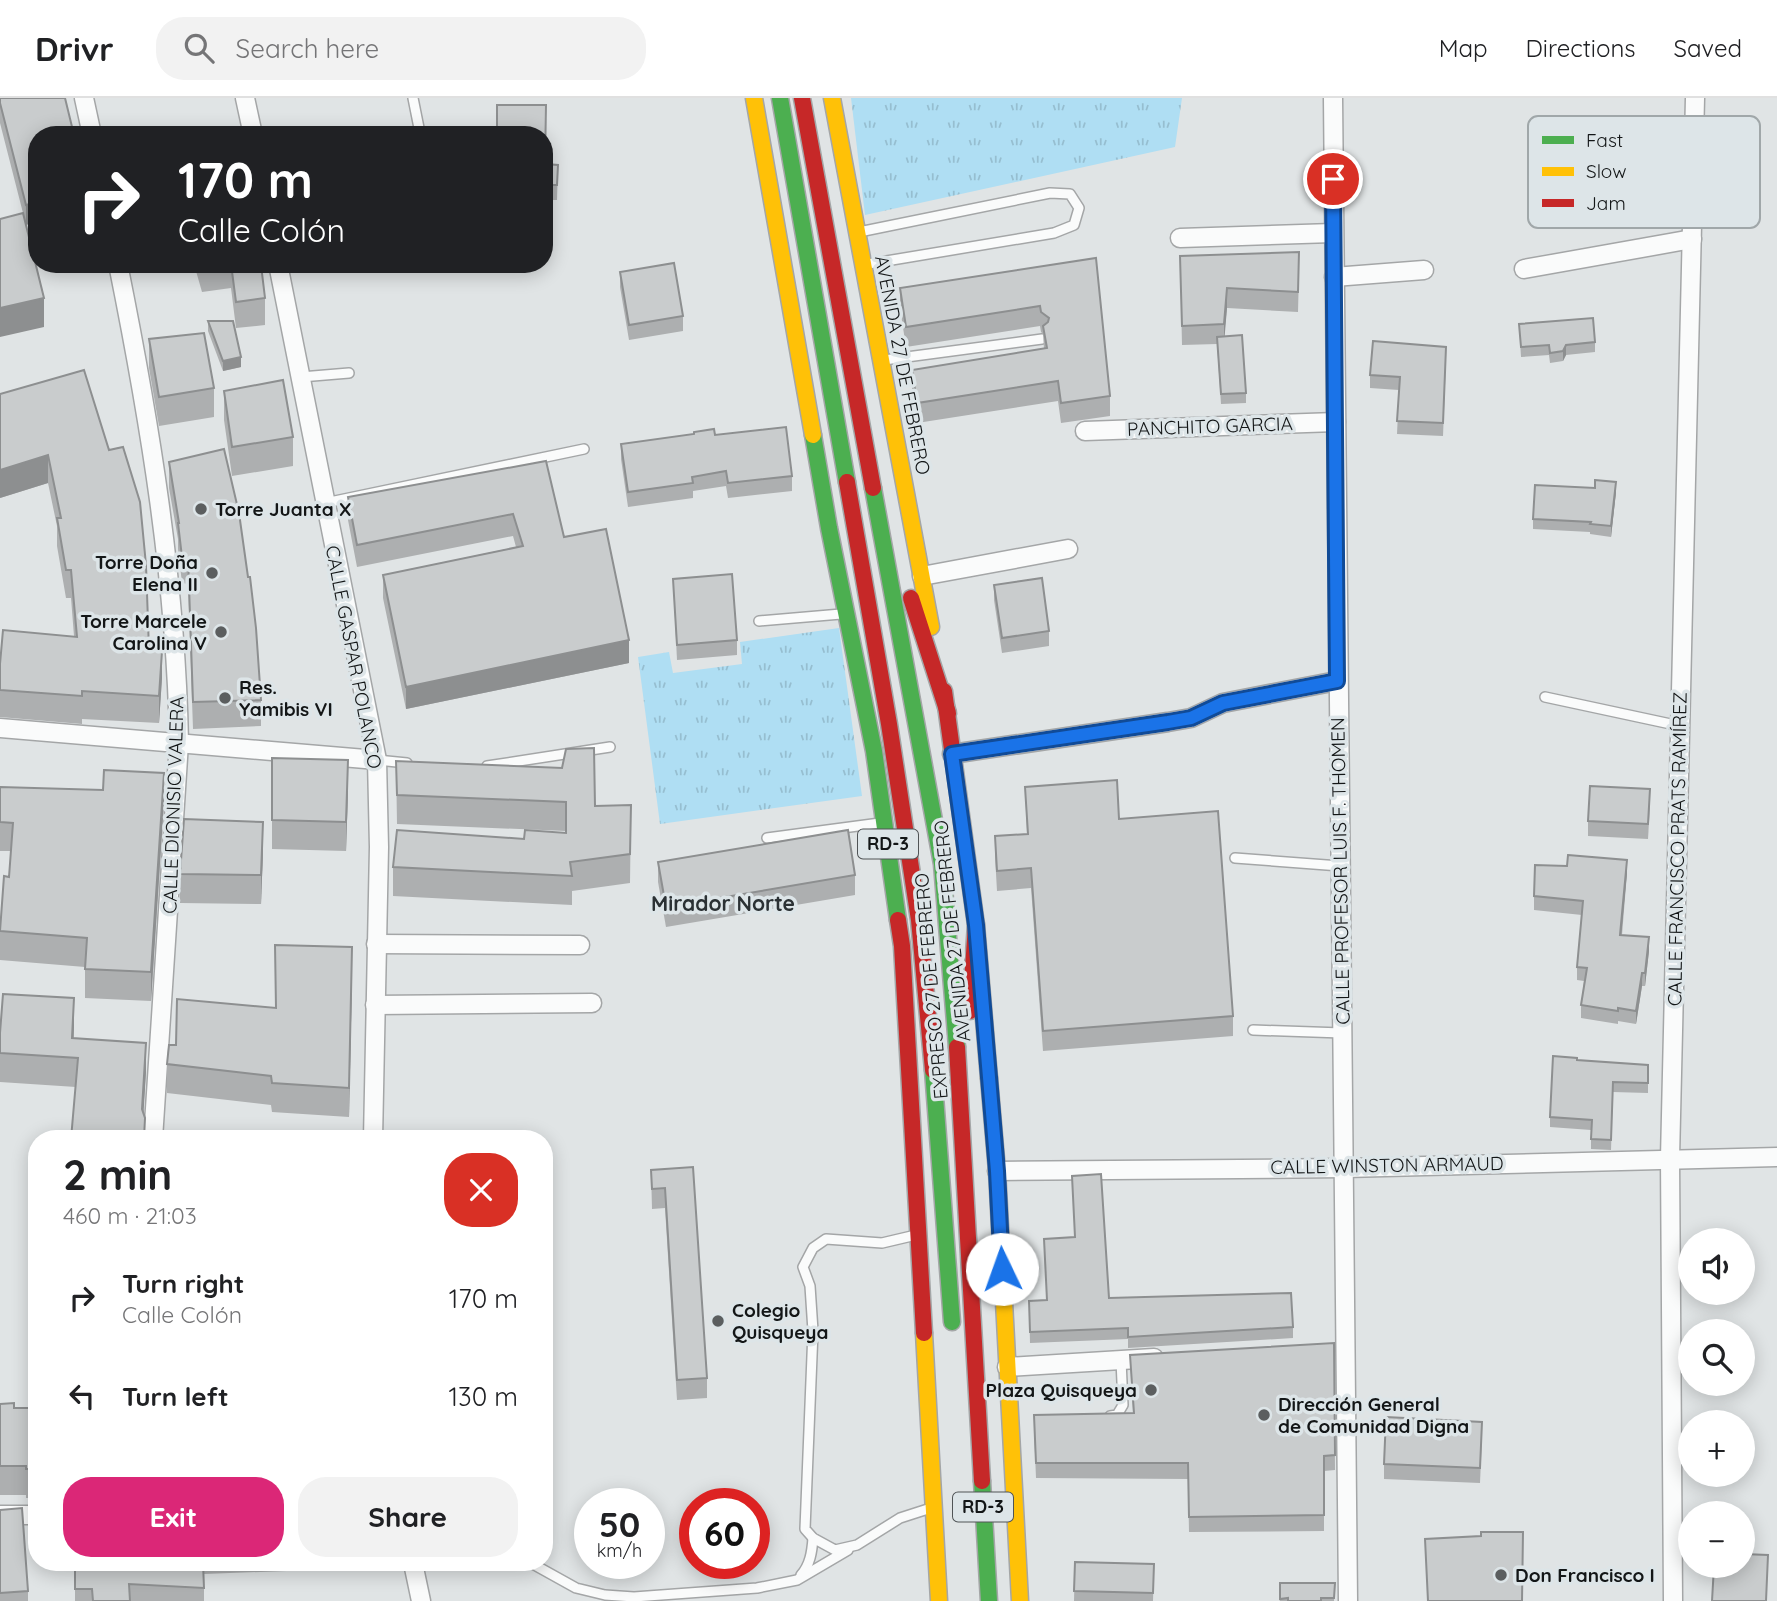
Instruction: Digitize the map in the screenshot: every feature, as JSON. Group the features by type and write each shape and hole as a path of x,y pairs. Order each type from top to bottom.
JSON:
{"main road":[{"name":"RD-3","path":"754,98 846,614 874,751 902,946 939,1601"},
{"name":"RD-3","path":"780,98 848,489"},
{"name":"RD-3","path":"802,98 873,479"},
{"name":"AVENIDA 27 DE FEBRERO","path":"832,98 948,713 976,925 997,1171 1007,1367 1017,1423 1020,1601"},
{"path":"873,479 948,713"},
{"name":"EXPRESO 27 DE FEBRERO","path":"873,479 942,864 963,1128 989,1601"},
{"path":"848,489 874,751"},
{"name":"EXPRESO 27 DE FEBRERO","path":"848,489 889,724 919,920 940,1139 953,1344"},
{"path":"963,1128 976,925"},
{"path":"902,946 940,1139"}],"street":[{"path":"84,98 90,126"},
{"path":"245,98 251,126"},
{"name":"CALLE PROFESOR LUIS F. THOMEN","path":"1333,98 1337,681 1345,1168 1339,1347 1348,1601"},
{"name":"CALLE FRANCISCO PRATS RAMÍREZ","path":"1695,98 1695,116"},
{"name":"CALLE FRANCISCO PRATS RAMÍREZ","path":"1673,1601 1670,1158 1692,228"},
{"path":"1180,238 1333,233"},
{"path":"1524,269 1692,239"},
{"path":"1334,277 1424,270"},
{"name":"CALLE DIONISIO VALERA","path":"120,273 138,362 168,559 176,641 179,743 154,1130"},
{"name":"CALLE GASPAR POLANCO","path":"280,273 377,761 379,847 373,1130"},
{"name":"PANCHITO GARCIA","path":"1080,426 1336,422"},
{"path":"922,576 1068,549"},
{"path":"952,754 1191,718 1223,703 1337,681"},
{"path":"0,728 377,761"},
{"path":"376,944 580,945"},
{"path":"375,1005 592,1003"},
{"name":"CALLE WINSTON ARMAUD","path":"997,1171 1345,1168 1777,1157"},
{"path":"1007,1367 1174,1357"},
{"path":"0,1515 28,1515"},
{"path":"419,1571 421,1601"}],"lane":[{"path":"413,98 419,126"},
{"path":"857,232 1050,193 1070,194 1079,208 1074,225 1054,233 863,265"},
{"path":"881,361 1042,339"},
{"path":"301,377 349,373"},
{"path":"325,503 584,449"},
{"path":"759,621 846,614"},
{"path":"1545,697 1680,726"},
{"path":"474,767 610,747"},
{"path":"377,761 414,763"},
{"path":"767,838 885,822"},
{"path":"1235,858 1340,866"},
{"path":"1253,1030 1342,1033"},
{"path":"857,1545 835,1550 813,1538 805,1529 813,1331 810,1286 803,1267 813,1248 825,1239 882,1243 918,1235"},
{"path":"1104,1417 1117,1415 1124,1405 1121,1360"},
{"path":"545,1571 576,1588 605,1595 634,1597 758,1588 797,1580 900,1518 933,1508"},
{"path":"797,1580 807,1569 813,1538"}],"green space":[{"path":"851,98 1182,98 1175,147 865,215"},
{"path":"839,628 862,796 660,824 638,657 669,652 673,673 742,664 740,642"}],"building":[{"path":"0,98 65,98 72,126 28,126 26,205"},
{"path":"497,105 546,105 546,126 497,126"},
{"path":"553,165 558,165 557,185 553,185"},
{"path":"23,213 28,233 28,273 38,273 44,298 0,308 0,219"},
{"path":"1299,252 1298,292 1227,288 1224,324 1182,326 1180,256"},
{"path":"1096,258 1110,396 1061,403 1058,381 917,403 912,370 1047,348 1043,326 1049,318 1041,312 1040,306 906,327 900,288"},
{"path":"674,263 683,316 629,325 620,272"},
{"path":"232,273 262,273 265,298 236,302"},
{"path":"1593,318 1595,342 1566,345 1563,351 1550,353 1549,345 1521,347 1519,324"},
{"path":"208,321 233,321 241,357 223,361"},
{"path":"204,333 214,388 159,397 149,339"},
{"path":"1242,335 1246,393 1221,394 1217,337"},
{"path":"1373,341 1446,347 1443,423 1397,421 1400,377 1370,375"},
{"path":"84,370 109,450 123,447 140,502 146,565 149,650 162,651 159,696 82,691 82,696 0,690 3,630 77,637 71,570 66,570 57,518 61,518 48,455 0,470 0,394"},
{"path":"283,380 293,437 232,447 224,391"},
{"path":"786,427 792,476 728,483 726,471 692,477 693,483 628,492 621,444 714,429 715,435"},
{"path":"224,449 250,577 261,700 193,702 188,557 182,557 169,462"},
{"path":"546,461 564,537 606,529 629,640 406,687 383,575 523,546 513,514 357,545 348,497"},
{"path":"1595,480 1616,482 1611,526 1590,524 1591,522 1533,519 1535,485 1595,488"},
{"path":"732,574 737,640 677,645 673,579"},
{"path":"1042,578 1049,631 1002,638 994,585"},
{"path":"594,748 595,806 631,805 630,854 570,862 572,876 393,867 397,830 524,839 525,830 566,833 566,802 397,795 396,761 562,768 566,749"},
{"path":"272,758 348,760 346,822 272,820"},
{"path":"104,770 164,773 151,972 85,969 87,938 0,931 4,876 9,877 13,823 0,822 0,787 103,790"},
{"path":"1117,780 1119,819 1218,811 1233,1016 1043,1031 1031,868 997,871 995,836 1028,834 1025,787"},
{"path":"1590,786 1650,789 1648,824 1588,821"},
{"path":"184,819 263,822 261,875 180,874"},
{"path":"848,830 855,875 666,907 658,862"},
{"path":"1568,855 1627,860 1620,935 1649,937 1645,973 1642,973 1636,1011 1581,1005 1587,968 1577,967 1583,901 1534,896 1535,865 1567,866"},
{"path":"275,945 352,947 349,1088 272,1083 271,1076 167,1064 169,1045 176,1045 177,999 276,1008"},
{"path":"3,994 74,998 72,1038 146,1043 142,1109 144,1130 72,1130 78,1058 0,1053"},
{"path":"1553,1056 1648,1065 1648,1083 1613,1082 1611,1140 1591,1139 1592,1120 1550,1117"},
{"path":"693,1167 707,1378 677,1380 665,1188 652,1189 651,1170"},
{"path":"1101,1174 1109,1298 1291,1293 1293,1327 1128,1337 1128,1328 1030,1332 1029,1301 1047,1300 1044,1239 1075,1237 1072,1176"},
{"path":"1334,1343 1335,1455 1324,1456 1324,1515 1189,1517 1188,1463 1036,1463 1034,1415 1134,1413 1130,1355"},
{"path":"14,1403 14,1408 28,1408 28,1469 26,1466 0,1466 0,1404"},
{"path":"1386,1417 1482,1422 1480,1468 1384,1464"},
{"path":"22,1508 28,1591 0,1593 0,1510"},
{"path":"1481,1532 1523,1532 1522,1601 1428,1601 1425,1539 1481,1536"},
{"path":"1755,1554 1768,1555 1766,1601 1712,1601 1713,1578 1755,1578"},
{"path":"1075,1562 1154,1564 1153,1593 1074,1591"},
{"path":"75,1571 203,1571 204,1588 129,1584 130,1601 93,1601 92,1589 75,1589"},
{"path":"1280,1583 1335,1583 1334,1598 1321,1598 1321,1601 1280,1599"}],"traffic: fast":[{"path":"780,98 847,482"},
{"path":"813,435 874,751 898,920"},
{"path":"873,488 942,864 957,1047"},
{"path":"933,1070 952,1322"},
{"path":"982,1481 989,1601"}],"traffic: slow":[{"path":"754,98 813,435"},
{"path":"832,98 931,627"},
{"path":"989,1078 997,1171 1020,1601"},
{"path":"924,1333 939,1601"}],"traffic: jam":[{"path":"802,98 873,488"},
{"path":"847,482 889,724 919,920 933,1070"},
{"path":"911,598 948,713"},
{"path":"944,691 976,925 989,1078"},
{"path":"898,920 902,946 924,1333"},
{"path":"970,1011 976,925"},
{"path":"957,1047 982,1481"}],"place":[{"name":"Torre Juanta X","path":"201,509"},
{"name":"Torre Doña Elena II","path":"212,573"},
{"name":"Torre Marcele Carolina V","path":"221,632"},
{"name":"Res. Yamibis VI","path":"225,698"},
{"name":"Colegio Quisqueya","path":"718,1321"},
{"name":"Plaza Quisqueya","path":"1151,1390"},
{"name":"Dirección General de Comunidad Digna","path":"1264,1415"},
{"name":"Don Francisco I","path":"1501,1575"}],"district":[{"name":"Mirador Norte","path":"723,904"}],"route":[{"path":"1002,1269 997,1171 976,925 952,754 1191,718 1223,703 1337,681 1333,179"}]}
